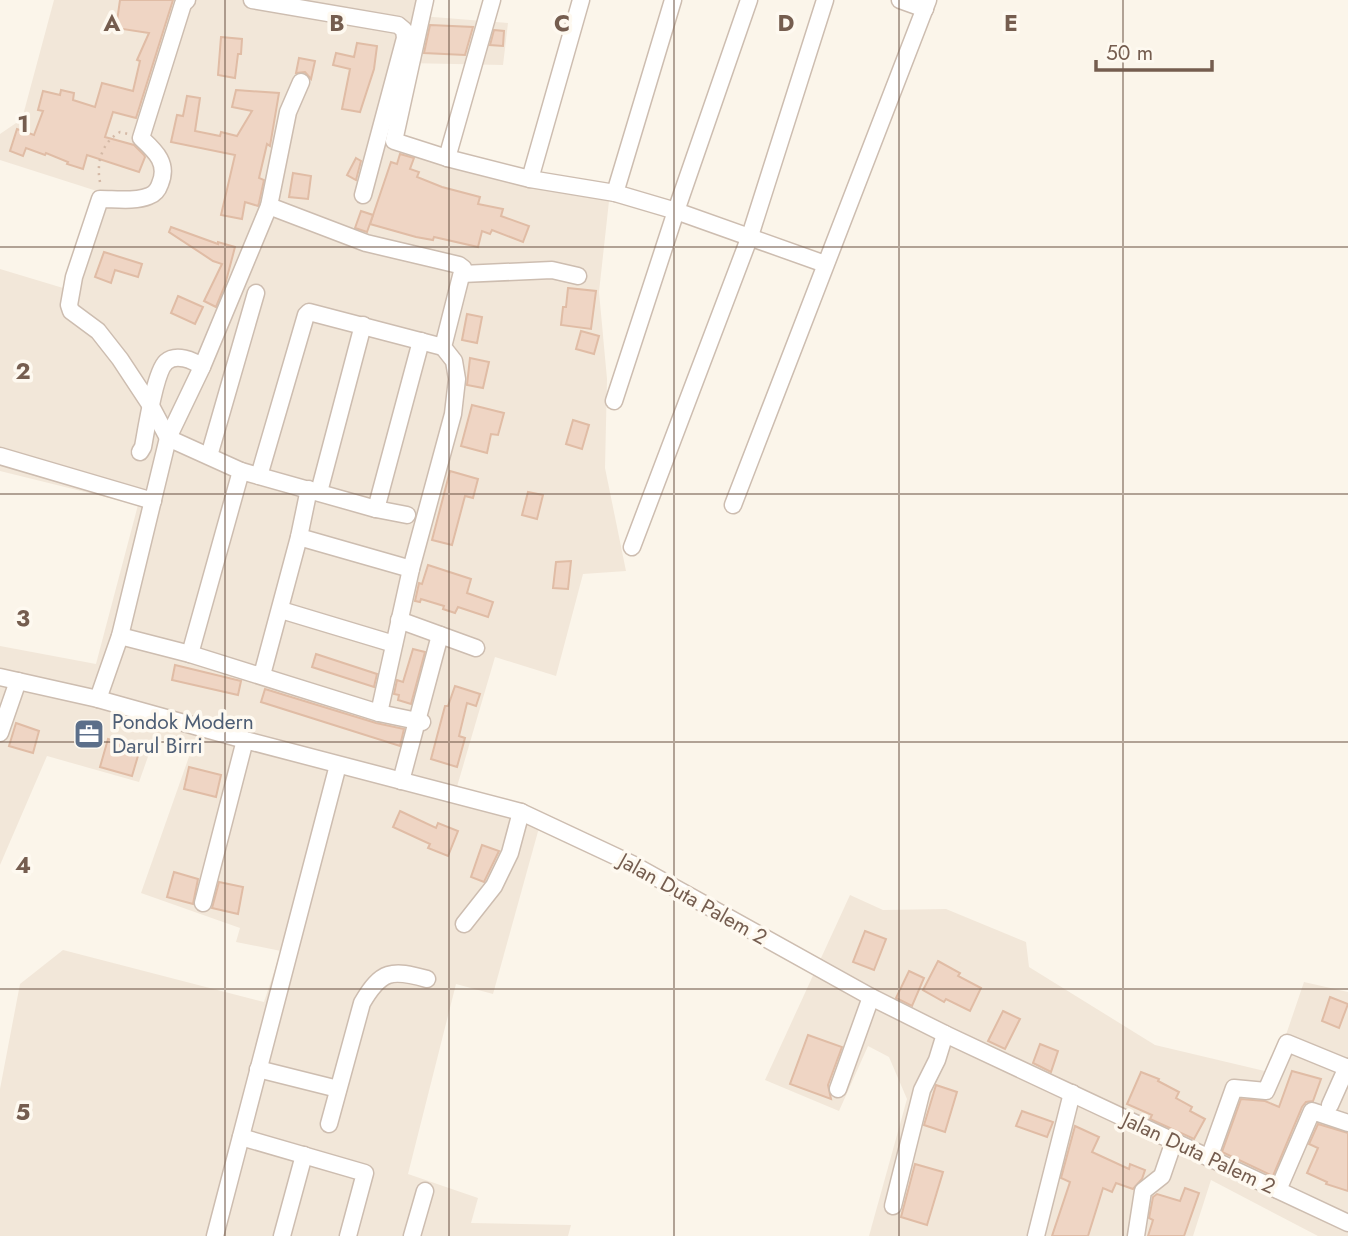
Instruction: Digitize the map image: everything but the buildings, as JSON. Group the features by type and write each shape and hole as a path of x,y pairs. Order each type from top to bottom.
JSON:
{"street":[{"path":"187,0 183,4 141,138 161,160 163,176 159,187 148,197 100,200 74,277 69,305 71,311 98,331 151,406 168,438 241,471 376,509 407,515"},
{"path":"252,0 398,25 404,30 405,38 363,195"},
{"path":"425,0 394,141 447,158 530,179 615,193 750,236 825,264"},
{"path":"447,158 492,0"},
{"path":"530,179 581,0"},
{"path":"615,193 673,0"},
{"path":"614,401 749,0"},
{"path":"632,547 750,236 825,0"},
{"path":"733,505 926,4 900,0"},
{"path":"98,699 120,636 168,438 202,367 269,206 288,113 300,82"},
{"path":"269,206 366,243 463,268 443,347"},
{"path":"462,274 552,270 578,276"},
{"path":"209,456 256,293"},
{"path":"259,476 309,312 443,347 454,361 456,396 411,569 379,713"},
{"path":"262,676 299,537 363,325"},
{"path":"376,509 421,341"},
{"path":"140,452 151,406 167,362 187,358 202,367"},
{"path":"0,456 153,501"},
{"path":"190,653 241,471"},
{"path":"299,537 411,569"},
{"path":"281,610 394,645"},
{"path":"399,620 477,648"},
{"path":"401,781 420,722 440,635"},
{"path":"120,636 190,653 379,713 420,722"},
{"name":"Jalan Duta Palem 2","path":"0,677 98,699 520,812 632,864 871,997 945,1034 1348,1223"},
{"path":"0,733 18,681"},
{"path":"203,903 245,740"},
{"path":"215,1236 338,765"},
{"path":"464,924 494,886 510,853 520,812"},
{"path":"329,1124 362,1003 371,988 390,973 402,972 427,979"},
{"path":"838,1089 871,997"},
{"path":"893,1206 922,1090 937,1060 945,1034"},
{"path":"1209,1157 1234,1088 1266,1091 1287,1043 1347,1068 1329,1105"},
{"path":"258,1069 338,1089"},
{"path":"1036,1236 1072,1093"},
{"path":"1278,1190 1312,1111 1348,1123"},
{"path":"241,1137 365,1172 348,1236"},
{"path":"1136,1236 1143,1191 1162,1176 1174,1141"},
{"path":"282,1236 304,1155"},
{"path":"412,1236 425,1191"}],"path":[{"path":"100,200 98,171 105,144 120,132 141,138"}],"shaded area":[{"path":"54,0 421,0 421,16 508,23 503,65 406,63 393,139 615,193 609,201 599,292 607,379 605,468 626,571 583,574 556,676 495,657 456,790 542,817 493,994 456,984 408,1174 478,1198 471,1223 571,1225 568,1236 0,1236 0,1089 20,984 63,950 264,1002 281,951 236,942 240,928 141,893 191,751 155,737 139,782 47,756 0,865 0,646 96,664 138,505 0,471 0,269 73,291 103,193 0,160 0,134 22,119"},
{"path":"850,895 883,910 946,909 1026,942 1029,967 1155,1045 1273,1073 1304,982 1348,992 1348,1236 1318,1236 1211,1180 1193,1236 869,1236 907,1099 889,1057 868,1046 839,1111 765,1080"}],"place":[{"name":"Pondok Modern Darul Birri","path":"89,734"}]}
